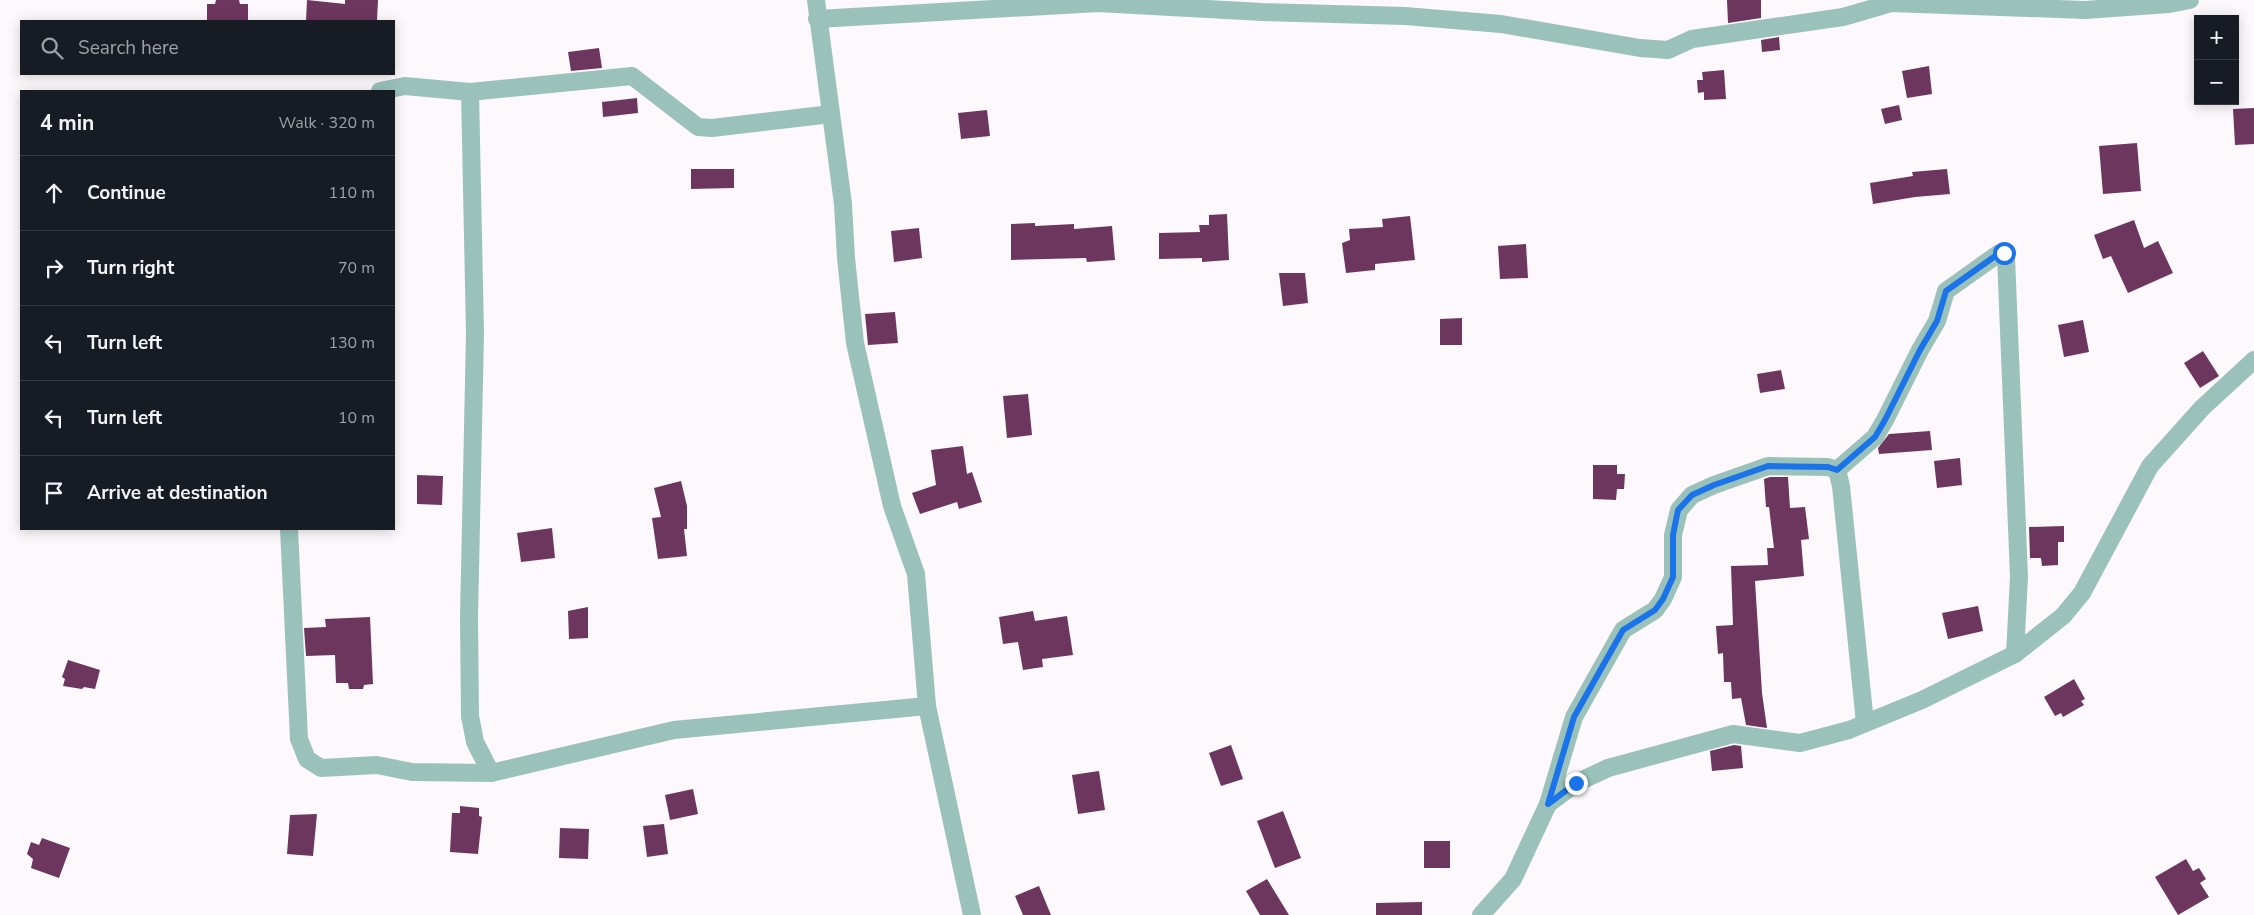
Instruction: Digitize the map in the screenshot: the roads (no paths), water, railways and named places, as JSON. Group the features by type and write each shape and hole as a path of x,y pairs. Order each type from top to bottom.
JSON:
{"street":[{"path":"816,0 817,19 843,204 846,258 855,343 892,506 916,574 927,706 972,915"},
{"path":"817,19 1098,3 1415,17 1501,24 1640,48 1668,50 1692,40 1843,17 1891,3 2085,10 2169,4 2190,0"},
{"path":"385,90 405,86 470,92 632,76 698,127 712,128 831,114"},
{"path":"470,92 475,333 469,618 470,716 475,742 492,773"},
{"path":"1837,470 1875,437 1937,321 1946,291 1998,254 2004,253 2006,257 2019,577 2015,654"},
{"path":"1548,804 1576,783 1608,768 1734,734 1800,743 1849,730 1922,700 2015,654 2063,616 2082,593 2150,466 2202,408 2254,360"},
{"path":"1481,915 1513,879 1548,804 1574,717 1623,630 1655,610 1663,599 1673,577 1673,535 1678,510 1692,495 1768,466 1828,467 1837,470"},
{"path":"1837,470 1842,496 1865,723"},
{"path":"289,530 299,739 308,759 320,768 377,765 412,772 492,773 674,730 927,706"}]}
